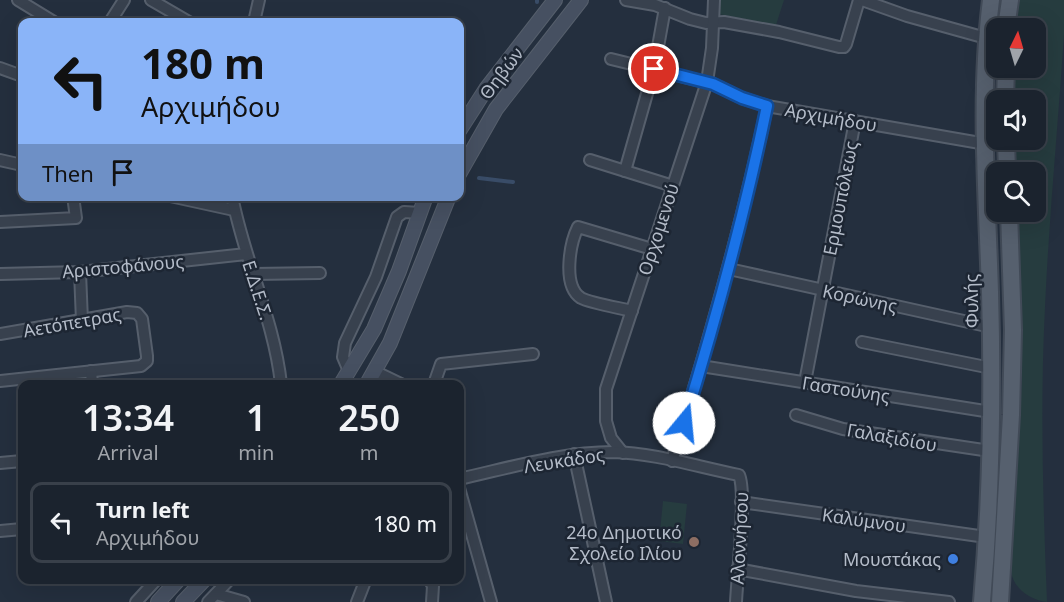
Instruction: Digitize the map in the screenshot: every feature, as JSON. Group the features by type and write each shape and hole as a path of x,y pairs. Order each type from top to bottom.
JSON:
{"main road":[{"name":"Θηβών","path":"464,124 493,80 555,0"},
{"name":"Θηβών","path":"464,164 496,109 581,0"},
{"name":"Φυλής","path":"988,18 990,0"},
{"path":"1007,18 1010,0"},
{"name":"Φυλής","path":"982,602 990,451 991,368 986,150"},
{"path":"343,380 378,321 424,201"},
{"path":"369,380 390,343 447,201"},
{"path":"1000,602 1011,405 1009,222"},
{"path":"158,602 174,584"},
{"path":"183,602 200,584"}],"street":[{"path":"18,0 47,18"},
{"path":"113,18 124,0"},
{"path":"152,0 182,18"},
{"path":"255,18 259,0"},
{"path":"626,0 665,8 690,19 724,22 778,32 839,47 844,47 860,0 986,38"},
{"name":"Ορχομενού","path":"618,453 606,421 606,389 706,82 712,48 714,0"},
{"path":"625,171 654,69 665,8"},
{"name":"Αρχιμήδου","path":"611,59 706,82 767,106 986,144"},
{"path":"0,68 18,75"},
{"path":"672,461 729,269 751,185 767,106"},
{"name":"Ερμουπόλεως","path":"805,382 855,120"},
{"path":"0,160 18,164"},
{"path":"590,160 673,186"},
{"path":"0,222 76,218 74,201"},
{"path":"193,201 234,210"},
{"name":"Ε.Δ.Ε.Σ.","path":"233,201 246,254 272,335 280,380"},
{"path":"349,371 343,357 345,343 376,277 397,217 404,212 420,213"},
{"path":"632,311 581,298 575,290 570,279 570,255 578,227 652,249"},
{"name":"Αριστοφάνους","path":"0,274 80,272 246,254"},
{"name":"Κορώνης","path":"729,269 991,327"},
{"path":"80,272 82,321"},
{"path":"254,274 320,273"},
{"name":"Αετόπετρας","path":"0,334 127,312 137,313 142,319 147,362 141,366 91,371"},
{"path":"862,342 991,368"},
{"path":"435,380 441,364 532,354"},
{"name":"Γαστούνης","path":"702,366 990,412"},
{"path":"0,381 91,371 92,380"},
{"path":"374,371 389,380"},
{"name":"Γαλαξιδίου","path":"796,414 843,429 990,451"},
{"name":"Λευκάδος","path":"464,478 574,454 618,453 739,475"},
{"path":"574,454 606,602"},
{"path":"0,463 18,461"},
{"name":"Αλοννήσου","path":"735,602 741,502 739,475"},
{"name":"Καλύμνου","path":"741,502 986,537"},
{"path":"464,506 491,602"},
{"path":"0,531 18,529"},
{"path":"737,568 856,591 949,602"},
{"path":"136,602 152,584"},
{"path":"212,598 226,584"},
{"path":"357,602 364,584"},
{"path":"431,584 432,602"},
{"path":"212,598 244,602"}],"green space":[{"path":"717,0 784,0 776,25 718,14"},
{"path":"1018,0 1064,0 1064,35 1043,344 1044,528 1047,602 1024,593 1016,584 1011,572 1022,378 1017,222 1046,222 1046,162 1016,162 1015,150 1046,150 1046,90 1014,90 1014,78 1046,78 1046,18 1017,18"},
{"path":"663,501 687,504 683,544 659,541"}],"waterway":[{"path":"479,178 513,182"}],"place":[{"name":"24ο Δημοτικό Σχολείο Ιλίου","path":"694,542"},
{"name":"Μουστάκας","path":"953,559"}],"route":[{"path":"654,69 713,84 754,103 767,106 751,185 702,366 684,423"}]}
